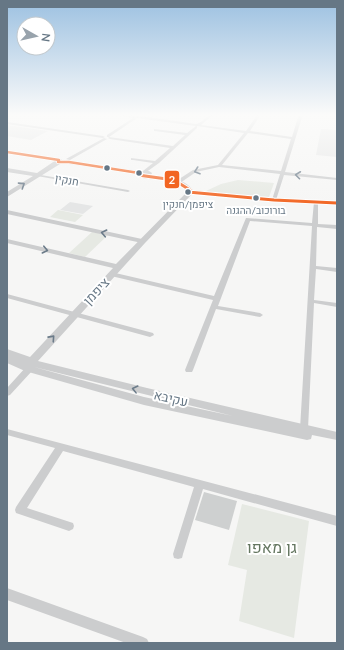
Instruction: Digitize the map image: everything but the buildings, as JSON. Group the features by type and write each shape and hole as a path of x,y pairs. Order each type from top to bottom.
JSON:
{"street":[{"path":"68,160 95,144"},
{"path":"154,144 174,147"},
{"path":"147,174 157,162 177,144"},
{"path":"219,166 237,144"},
{"path":"274,200 291,144"},
{"path":"7,152 59,161 68,160 138,173 140,176 147,174 185,184 192,192 274,200 337,203"},
{"path":"134,159 157,162"},
{"path":"7,195 59,161"},
{"path":"178,182 195,171 219,166 337,179"},
{"name":"חנקין","path":"7,170 128,191"},
{"name":"ציפמן","path":"7,392 111,274 192,192"},
{"path":"304,429 316,203"},
{"path":"7,212 142,241"},
{"path":"188,370 248,219 337,227"},
{"path":"7,241 118,267"},
{"path":"313,267 337,270"},
{"path":"111,274 217,299"},
{"path":"7,296 150,336"},
{"path":"311,301 337,305"},
{"path":"214,307 260,315"},
{"name":"עקיבא","path":"7,352 30,365 144,401 337,443"},
{"name":"עקיבא","path":"7,359 337,436"},
{"path":"7,432 337,521"},
{"path":"61,446 20,510 69,526"},
{"path":"178,554 200,484"},
{"path":"7,594 143,643"}],"shaded area":[{"path":"318,144 337,144 337,157 316,155"},
{"path":"70,202 93,206 83,214 60,210"}],"green space":[{"path":"238,180 274,183 269,197 206,191 221,184"},
{"path":"58,210 83,215 75,222 50,217"},
{"path":"92,232 108,235 85,257 69,253"},
{"name":"גן מאפו","path":"242,504 309,521 294,638 239,621 247,570 228,565"}],"transit line":[{"name":"2","path":"7,152 59,160 58,162 69,162 139,173 138,175 141,176 167,178 180,182 190,190 188,192 274,200 337,203"}],"place":[{"name":"ציפמן/חנקין","path":"188,192"},
{"name":"בורוכוב/ההגנה","path":"256,198"}]}
